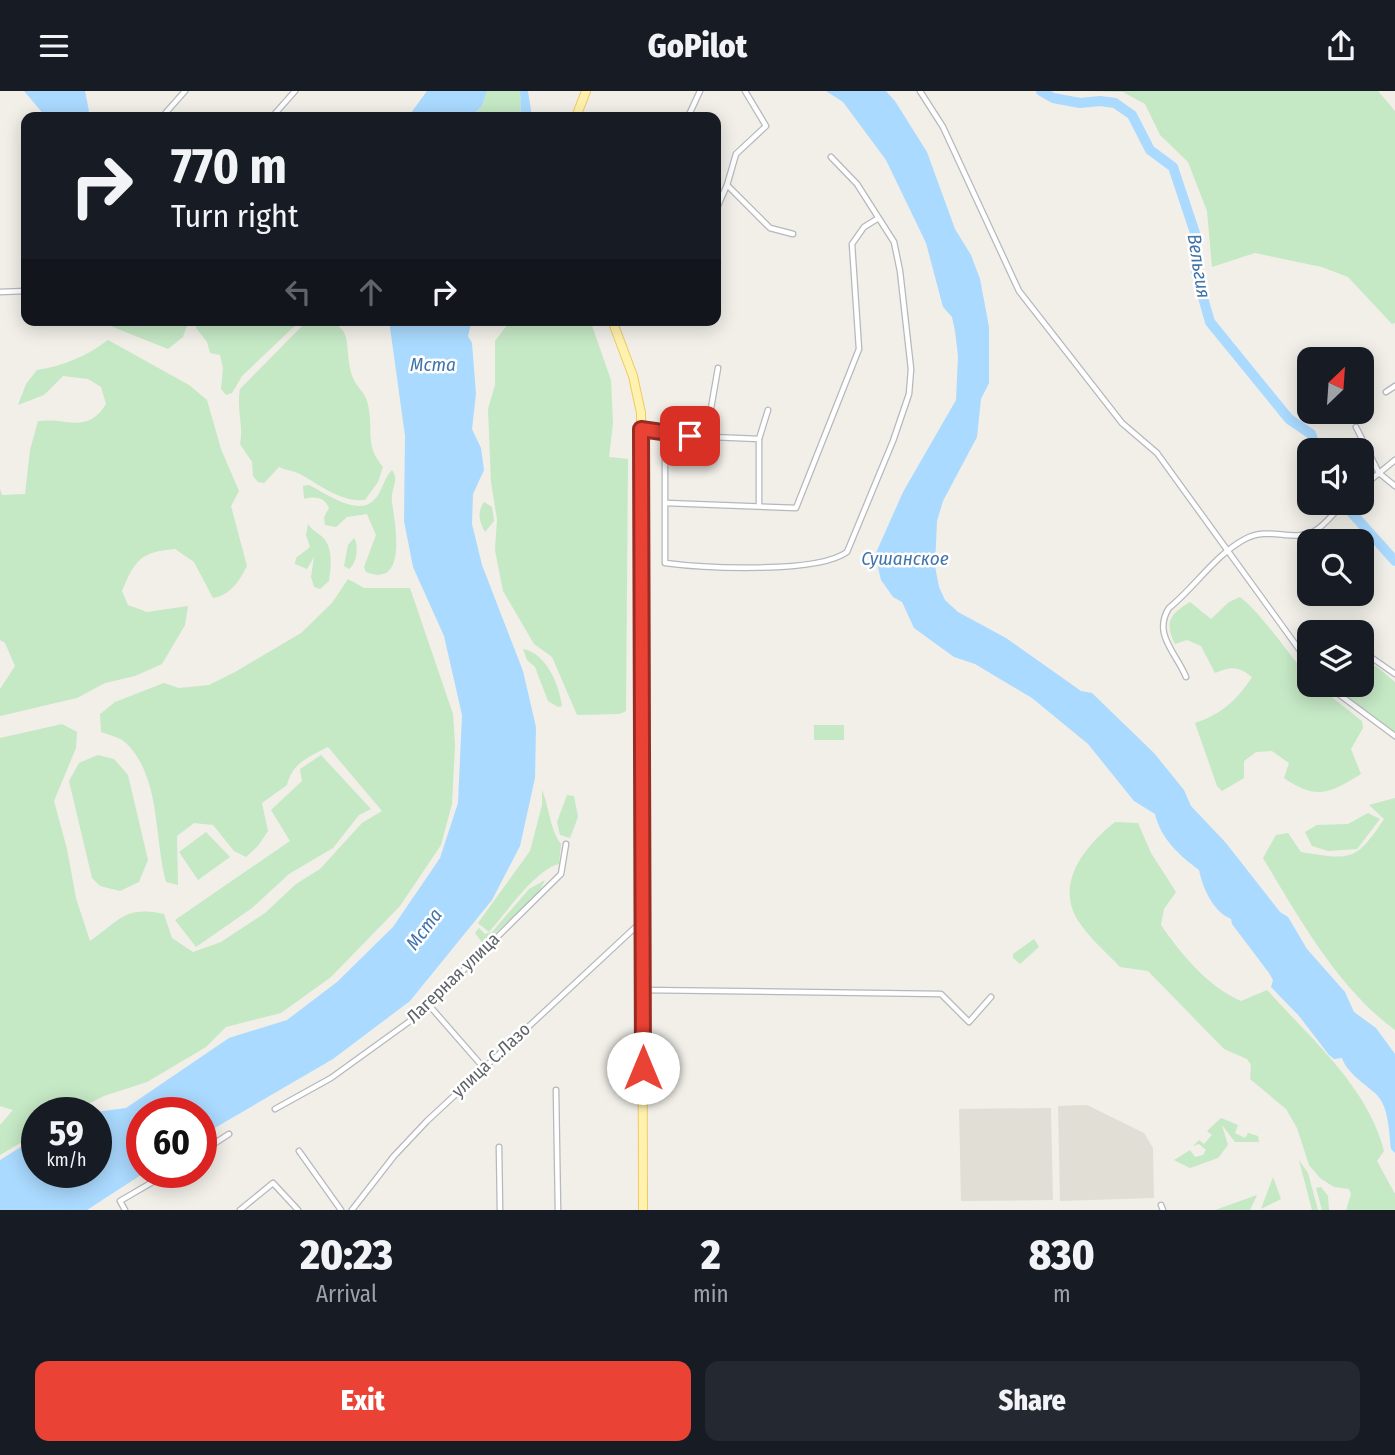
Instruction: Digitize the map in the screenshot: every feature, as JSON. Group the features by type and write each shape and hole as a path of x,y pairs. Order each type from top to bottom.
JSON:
{"main road":[{"path":"578,112 586,91"},
{"path":"614,326 633,376 641,429 643,1210"}],"street":[{"path":"166,112 185,91"},
{"path":"276,112 295,91"},
{"path":"690,112 700,91"},
{"path":"721,199 736,154 766,126 745,91"},
{"path":"920,91 943,127 1019,291 1122,423 1157,453 1297,647"},
{"path":"664,435 665,563 702,568 787,566 842,556 847,552 893,441 909,394 911,369 894,242 857,184 831,157"},
{"path":"727,185 770,227 793,234"},
{"path":"666,503 796,507 829,430 859,348 852,244 864,227 877,219"},
{"path":"0,292 21,291"},
{"path":"706,437 718,368"},
{"path":"1386,392 1395,386"},
{"path":"759,506 759,439 768,410"},
{"path":"1356,427 1379,473 1395,486"},
{"path":"641,429 659,431 664,435 759,439"},
{"path":"1374,477 1395,460"},
{"path":"1186,677 1164,636 1162,618 1169,608 1226,552 1246,538 1268,531 1302,535 1315,531 1332,515"},
{"path":"1374,659 1395,674"},
{"path":"1342,697 1395,736"},
{"name":"Лагерная улица","path":"275,1109 331,1078 417,1016 561,874 566,844"},
{"name":"улица С.Лазо","path":"352,1210 394,1156 483,1067 642,921"},
{"path":"643,989 941,994 969,1022 991,997"},
{"path":"428,1004 483,1067"},
{"path":"556,1090 558,1210"},
{"path":"217,1142 229,1135"},
{"path":"499,1147 500,1210"},
{"path":"299,1151 341,1210"},
{"path":"240,1210 273,1183 298,1210"},
{"path":"125,1210 120,1201 142,1188"}],"shaded area":[{"path":"1087,1105 1144,1133 1153,1148 1154,1198 1060,1201 1058,1106"},
{"path":"1051,1108 1053,1200 961,1201 959,1109"}],"green space":[{"path":"487,91 520,91 521,112 476,112 482,106"},
{"path":"1086,91 1378,91 1395,111 1395,323 1392,324 1348,277 1322,267 1255,253 1212,267 1207,211 1188,162 1160,135 1145,104 1123,92"},
{"path":"187,326 183,337 168,349 113,327"},
{"path":"295,326 242,376 232,393 226,395 221,389 223,368 220,355 210,353 207,342 196,328"},
{"path":"302,326 337,326 342,330 346,337 353,378 367,401 373,451 383,467 378,482 365,500 339,496 300,474 279,467 264,483 258,482 253,476 252,462 240,444 240,389"},
{"path":"506,326 592,326 611,380 613,423 609,457 628,459 626,711 620,714 577,715 552,657 534,644 503,591 495,550 497,519 491,482 488,409 495,385 495,341"},
{"path":"108,340 189,385 207,400 221,449 239,491 231,506 247,566 230,591 213,598 194,562 175,549 146,555 135,565 122,591 128,605 147,612 188,606 185,625 162,664 135,676 105,683 77,698 0,716 0,689 15,666 5,643 0,640 0,489 2,495 25,494 30,450 38,421 84,422 99,413 106,404 101,387 88,379 63,376 44,395 18,405 26,384 37,370 74,359"},
{"path":"392,470 395,478 392,498 396,552 388,571 379,575 366,572 364,567 376,535 367,514 347,517 336,527 325,525 324,517 329,508 327,504 319,498 304,499 303,486 309,485 354,506 363,506 378,495"},
{"path":"484,502 492,507 494,521 485,532 480,517"},
{"path":"308,524 328,544 330,554 329,581 320,589 314,587 311,577 314,557 307,569 295,564 296,558 310,547 306,535"},
{"path":"354,538 356,554 349,569 344,566 348,545"},
{"path":"348,579 364,588 410,588 453,714 455,745 452,804 441,845 400,906 331,977 281,1013 226,1027 206,1047 147,1082 102,1097 21,1097 21,1143 0,1155 0,1125 13,1110 0,1106 0,738 62,724 77,732 76,748 54,801 76,898 90,941 131,913 151,912 164,914 172,938 193,952 221,942 265,913 296,884 320,869 362,823 382,811 328,747 302,761 289,777 287,785 262,803 268,831 246,857 234,851 213,825 194,823 177,836 178,885 166,882 155,809 145,773 126,743 101,732 100,714 115,702 164,683 179,688 209,685 301,633 332,603"},
{"path":"1240,597 1258,614 1297,662 1297,697 1332,697 1362,721 1363,728 1351,749 1361,774 1331,790 1314,792 1284,778 1289,763 1272,751 1256,752 1244,761 1244,778 1222,791 1217,786 1195,723 1228,705 1252,677 1235,668 1215,673 1201,646 1187,640 1175,644 1170,624 1174,615 1190,602 1211,619 1229,602"},
{"path":"523,649 545,663 558,688 562,706 558,707 548,701 535,667 527,660"},
{"path":"1374,666 1395,682 1395,732 1348,697 1374,697"},
{"path":"814,725 844,725 844,740 814,740"},
{"path":"98,755 114,759 128,775 148,860 139,882 120,891 100,886 92,878 69,781 79,763"},
{"path":"321,755 371,809 359,815 333,848 289,874 252,908 196,947 175,920 290,841 271,810 302,781 300,769"},
{"path":"542,790 554,832 561,844 559,864 531,883 489,932 478,923 530,851 542,805"},
{"path":"567,795 574,796 578,817 570,838 560,835 557,822"},
{"path":"1395,798 1395,1030 1355,994 1321,951 1263,858 1276,835 1288,833 1301,852 1331,856 1350,855 1366,843 1384,819 1369,805"},
{"path":"1368,813 1380,819 1357,849 1328,851 1312,846 1305,832 1317,825 1348,824"},
{"path":"1115,822 1138,823 1151,853 1176,892 1164,909 1161,925 1186,958 1217,987 1241,1001 1267,990 1336,1064 1365,1106 1376,1128 1384,1151 1377,1161 1395,1194 1395,1210 1346,1210 1351,1194 1349,1189 1334,1187 1320,1178 1309,1165 1297,1128 1286,1109 1250,1079 1251,1065 1247,1059 1224,1049 1148,971 1120,967 1081,926 1071,905 1072,877 1085,852"},
{"path":"206,832 230,857 198,880 179,852"},
{"path":"545,880 538,894 483,944 475,933 479,928 485,934 492,932 529,889"},
{"path":"1034,939 1039,947 1020,964 1013,958 1013,954"},
{"path":"1221,1118 1238,1125 1235,1133 1245,1138 1248,1133 1258,1136 1259,1142 1235,1142 1222,1125 1228,1145 1218,1158 1190,1168 1174,1160 1190,1150 1195,1157 1203,1155 1206,1150 1199,1144 1193,1146 1199,1140 1204,1144 1212,1135 1207,1131"},
{"path":"1299,1160 1308,1173 1318,1210 1312,1210"},
{"path":"1273,1177 1281,1199 1261,1209"},
{"path":"1321,1187 1328,1196 1329,1210 1322,1210 1316,1188"},
{"path":"1257,1195 1250,1210 1215,1210"}],"water":[{"path":"24,91 85,91 88,112 42,112"},
{"path":"427,91 487,91 482,106 476,112 412,112"},
{"path":"520,91 528,91 531,112 521,112"},
{"name":"Сушанское","path":"826,91 886,91 895,101 927,152 955,229 971,255 980,279 989,327 989,383 981,399 977,437 943,501 937,521 935,566 945,600 958,612 1006,638 1081,691 1092,693 1154,753 1184,790 1191,806 1226,843 1280,912 1288,917 1307,949 1345,992 1354,1012 1376,1028 1395,1054 1395,1153 1391,1149 1388,1120 1380,1099 1352,1073 1342,1058 1334,1059 1329,1055 1299,1016 1271,987 1273,980 1269,973 1231,919 1214,905 1203,885 1199,870 1166,839 1155,814 1134,801 1088,744 1032,698 975,664 954,657 914,628 902,602 893,597 881,580 875,555 903,492 956,400 958,356 952,317 943,307 926,243 886,160 843,102"},
{"name":"Мста","path":"390,326 470,326 468,336 472,343 476,394 472,429 481,448 484,470 473,494 472,524 482,565 523,671 536,727 535,778 520,846 492,900 410,1001 333,1059 217,1127 217,1097 142,1097 229,1038 287,1020 337,982 393,927 440,858 458,803 462,715 444,636 413,567 404,521 405,436"},
{"name":"Мста","path":"126,1108 126,1185 87,1210 0,1210 0,1160 21,1147 21,1188 112,1188 112,1110"}],"waterway":[{"name":"Вельгия","path":"1041,91 1053,98 1080,103 1115,103 1132,115 1150,150 1173,167 1195,233 1196,273 1210,322 1289,419 1311,434 1312,438"},
{"name":"Вельгия","path":"1354,515 1395,561"}],"route":[{"path":"643,1068 641,429 659,431 664,435 690,436"}]}
